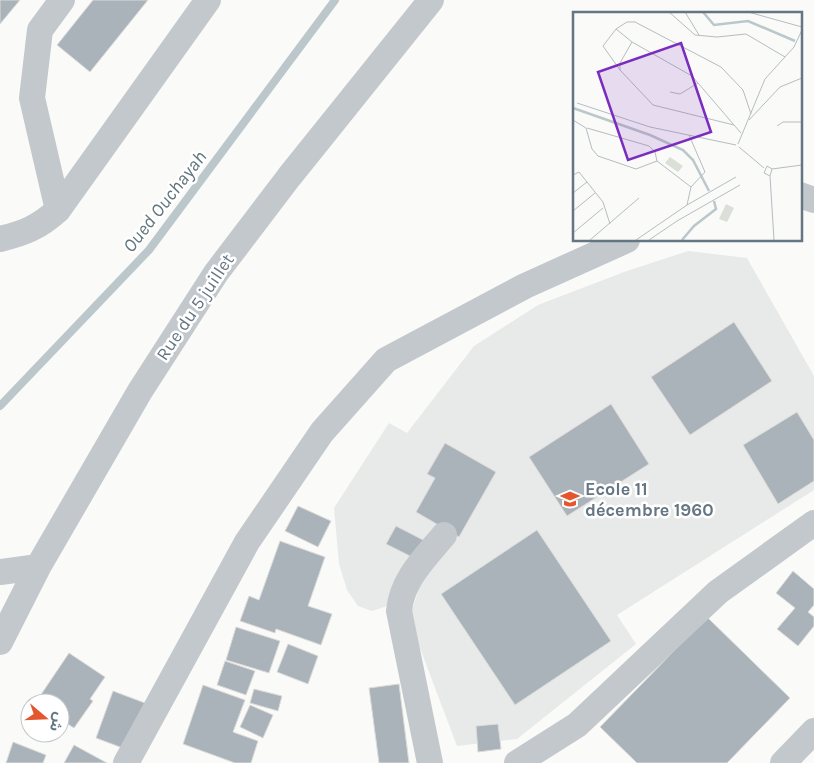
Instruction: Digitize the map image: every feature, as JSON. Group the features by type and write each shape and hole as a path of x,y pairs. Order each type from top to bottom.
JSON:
{"street":[{"path":"58,210 32,98 40,30 62,0"},
{"path":"0,239 15,236 42,224 58,210 208,0"},
{"name":"Rue du 5 juillet","path":"0,642 38,567 140,391 216,273 289,177 431,0"},
{"path":"802,196 814,200"},
{"path":"126,763 247,542 322,432 386,360 525,286 625,241"},
{"path":"517,763 577,725 718,592 814,523"},
{"path":"430,763 399,611 400,597 410,576 444,535"},
{"path":"0,572 38,567"},
{"path":"784,763 814,731"}],"shaded area":[{"name":"Ecole 11 décembre 1960","path":"688,251 747,258 814,376 814,490 617,615 636,644 517,739 457,746 412,627 412,610 418,592 397,585 390,605 372,611 358,606 347,590 339,564 334,508 389,423 407,433 474,346 538,305 624,272"}],"building":[{"path":"0,0 20,0 0,24"},
{"path":"93,0 148,0 90,72 57,45"},
{"path":"734,322 772,381 690,435 651,377"},
{"path":"611,404 649,464 567,516 529,457"},
{"path":"797,412 814,440 814,481 778,504 743,445"},
{"path":"445,443 496,472 459,537 416,512 435,478 427,474"},
{"path":"298,506 331,521 318,547 285,531"},
{"path":"396,526 427,542 418,560 386,544"},
{"path":"537,530 611,641 515,705 441,594"},
{"path":"280,541 325,557 308,606 332,614 321,645 276,629 275,633 240,621 249,596 259,600"},
{"path":"793,571 814,589 814,605 808,612 814,617 814,626 798,646 777,629 795,608 776,593"},
{"path":"707,617 790,698 727,763 637,763 600,727"},
{"path":"236,627 280,641 269,673 226,660"},
{"path":"288,644 318,656 308,684 277,672"},
{"path":"69,653 105,677 90,699 93,701 74,728 70,725 70,693 42,693"},
{"path":"225,661 255,671 246,695 217,685"},
{"path":"399,684 409,763 379,763 369,688"},
{"path":"203,685 245,700 233,732 258,741 251,763 235,763 183,744"},
{"path":"254,689 282,696 278,711 250,703"},
{"path":"113,691 145,703 128,750 96,738"},
{"path":"250,705 273,715 263,738 240,727"},
{"path":"498,724 501,749 478,752 476,726"},
{"path":"13,742 46,755 43,763 6,763"},
{"path":"74,745 107,763 64,763"}],"waterway":[{"name":"Oued Ouchayah","path":"0,406 149,250 335,0"}],"place":[{"name":"Ecole 11 décembre 1960","path":"570,499"}]}
